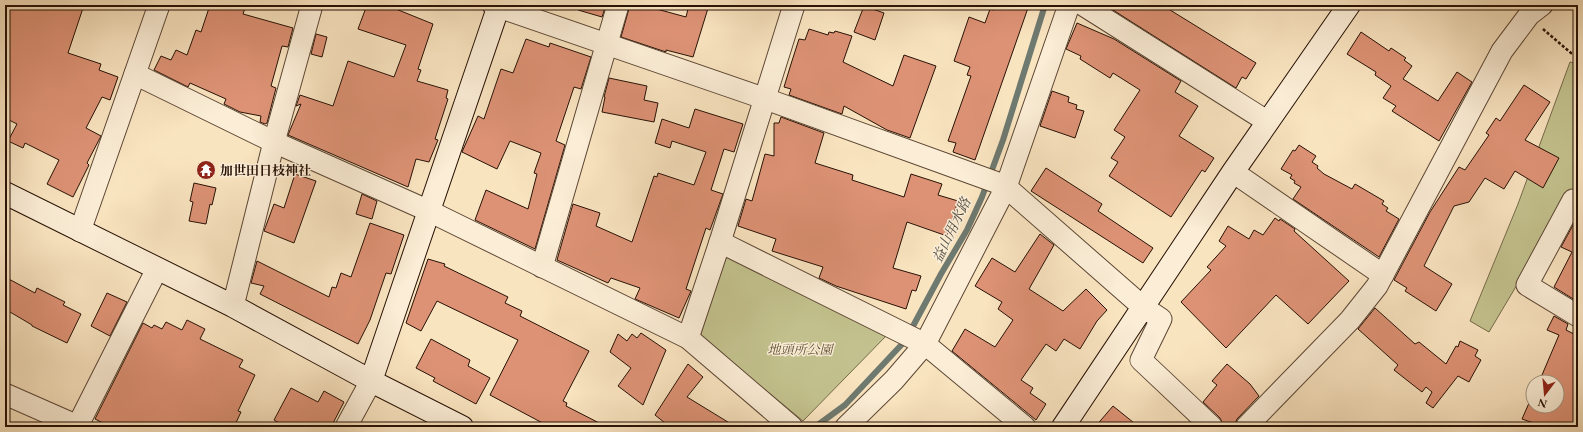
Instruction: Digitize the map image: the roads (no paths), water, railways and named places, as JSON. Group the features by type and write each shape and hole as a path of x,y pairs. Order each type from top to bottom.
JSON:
{"street":[{"path":"80,231 159,5"},
{"path":"233,306 274,142 312,5"},
{"path":"542,267 618,5"},
{"path":"688,338 720,242 763,98 794,5"},
{"path":"846,427 894,380 921,342 1002,185 1068,5"},
{"path":"1083,5 1268,122"},
{"path":"1062,427 1233,172 1349,5"},
{"path":"346,427 371,381 497,6 763,98 1002,185 1143,307 1161,319 1141,360 1212,427"},
{"path":"1246,427 1350,320 1377,286 1502,51 1529,8"},
{"path":"135,74 274,142 429,211 688,338 792,427"},
{"path":"1233,172 1383,275"},
{"path":"5,193 233,306 371,381 462,427"},
{"path":"1578,203 1573,200 1527,285 1578,316"},
{"path":"720,242 921,342 1025,427"},
{"path":"5,394 78,427 157,269"}],"waterway":[{"name":"益山用水路","path":"815,427 845,405 905,341 941,274 967,230 982,197 1003,140 1045,5"}],"place":[{"name":"加世田日枝神社","path":"206,170"}],"park label":[{"name":"地頭所公園","path":"800,349"}]}
